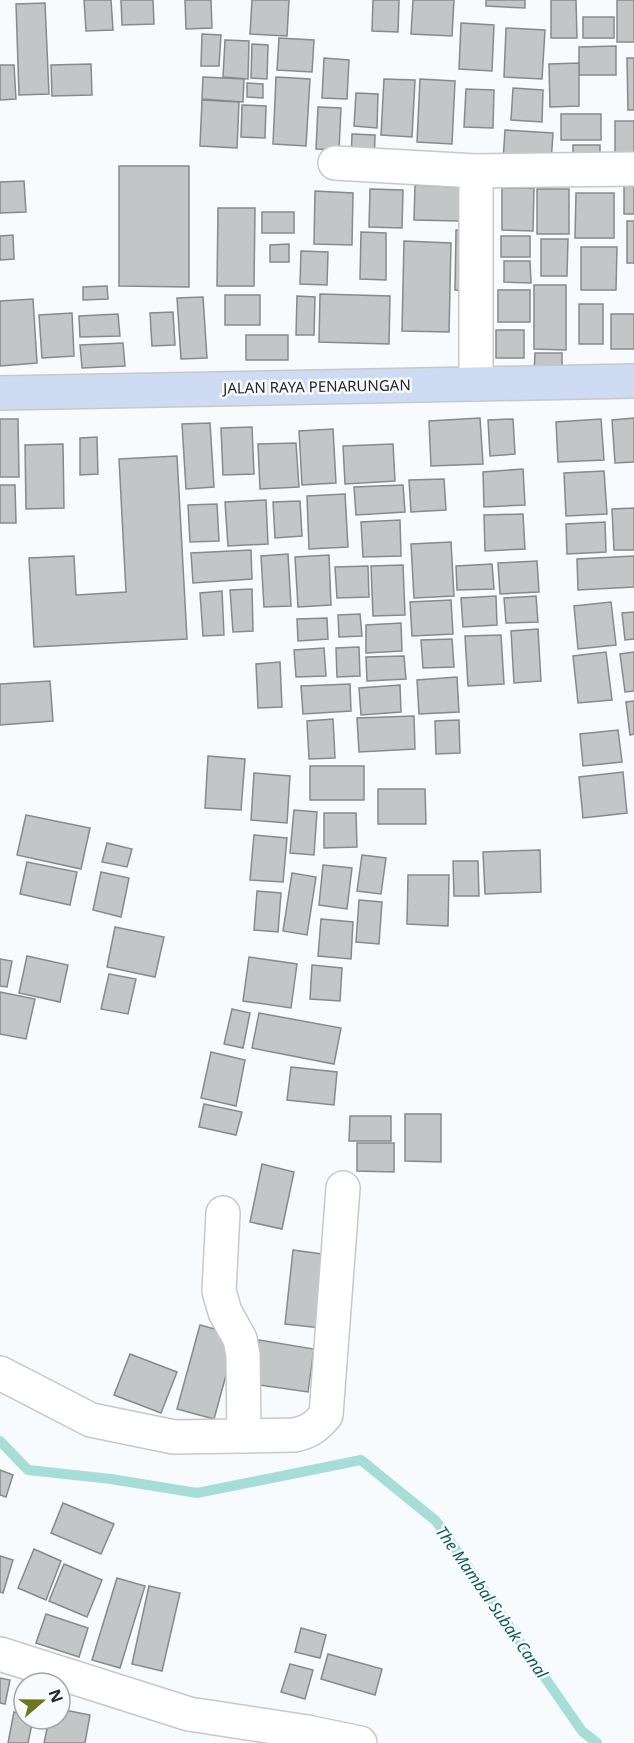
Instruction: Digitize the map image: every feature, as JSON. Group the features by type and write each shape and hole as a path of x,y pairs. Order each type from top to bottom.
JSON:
{"main road":[{"name":"JALAN RAYA PENARUNGAN","path":"0,393 634,381"}],"street":[{"path":"335,164 476,171 634,169"},
{"path":"476,171 477,384"},
{"path":"0,1373 91,1420 174,1437 244,1437 294,1435 308,1432 317,1427 326,1415 343,1188"},
{"path":"223,1213 219,1290 225,1312 240,1339 243,1356 244,1437"},
{"path":"0,1654 189,1714 307,1738 360,1743"}],"building":[{"path":"84,0 111,0 113,30 86,31"},
{"path":"121,0 153,0 154,24 122,25"},
{"path":"185,0 211,0 212,28 186,29"},
{"path":"252,0 289,0 287,36 250,34"},
{"path":"373,0 399,0 398,32 372,31"},
{"path":"413,0 454,0 452,36 411,34"},
{"path":"486,0 525,0 525,8 486,6"},
{"path":"551,0 576,0 577,38 551,38"},
{"path":"617,0 634,0 634,42 617,42"},
{"path":"45,3 49,94 19,95 16,4"},
{"path":"583,17 614,17 614,38 583,38"},
{"path":"461,23 494,25 492,71 459,69"},
{"path":"506,28 545,30 542,79 504,77"},
{"path":"202,34 221,35 219,66 201,66"},
{"path":"279,38 314,40 312,72 277,70"},
{"path":"225,40 249,41 248,79 223,77"},
{"path":"252,44 268,45 267,79 251,78"},
{"path":"616,46 616,75 579,75 579,47"},
{"path":"324,58 349,60 347,99 322,98"},
{"path":"627,58 634,58 634,110 628,110"},
{"path":"579,63 579,106 550,107 549,64"},
{"path":"91,64 92,95 52,96 51,65"},
{"path":"0,65 14,65 16,99 0,100"},
{"path":"203,77 244,79 243,102 202,99"},
{"path":"276,77 310,79 306,146 273,144"},
{"path":"384,79 415,80 412,137 381,135"},
{"path":"420,79 455,81 452,144 417,142"},
{"path":"247,83 263,84 263,98 247,97"},
{"path":"513,88 543,90 542,122 511,120"},
{"path":"466,89 494,90 493,128 464,127"},
{"path":"356,93 378,94 377,128 354,126"},
{"path":"202,100 239,102 237,148 200,146"},
{"path":"242,105 266,106 265,138 241,137"},
{"path":"318,107 341,108 339,150 316,149"},
{"path":"561,114 601,114 601,140 561,140"},
{"path":"615,121 634,121 634,159 615,159"},
{"path":"505,130 553,133 551,163 503,161"},
{"path":"352,134 375,135 374,165 351,164"},
{"path":"573,145 600,145 600,163 573,163"},
{"path":"119,166 189,166 189,287 119,286"},
{"path":"24,181 26,212 0,213 0,182"},
{"path":"624,181 634,181 634,214 624,214"},
{"path":"415,185 460,187 459,221 414,220"},
{"path":"502,188 534,188 533,231 502,230"},
{"path":"370,189 403,190 402,228 369,227"},
{"path":"537,189 569,189 569,234 537,234"},
{"path":"315,191 353,193 352,245 314,244"},
{"path":"576,193 614,193 614,238 575,238"},
{"path":"218,208 255,208 254,286 217,286"},
{"path":"262,212 294,212 294,233 262,233"},
{"path":"627,221 634,221 634,263 627,263"},
{"path":"456,230 473,231 473,292 455,290"},
{"path":"361,232 386,233 386,280 360,279"},
{"path":"13,235 14,259 0,260 0,236"},
{"path":"501,236 530,236 530,257 501,257"},
{"path":"541,239 568,239 567,276 541,276"},
{"path":"404,241 451,243 449,332 402,331"},
{"path":"289,244 289,262 270,262 270,245"},
{"path":"581,247 617,247 616,290 581,290"},
{"path":"301,251 328,252 327,285 300,284"},
{"path":"504,261 530,261 531,283 504,282"},
{"path":"534,285 566,285 566,350 534,349"},
{"path":"107,286 108,299 83,300 83,287"},
{"path":"498,290 530,290 530,322 498,322"},
{"path":"320,294 390,296 389,344 319,342"},
{"path":"225,295 260,295 260,325 225,325"},
{"path":"297,296 315,297 314,335 296,335"},
{"path":"203,297 207,358 181,359 177,298"},
{"path":"33,299 37,363 0,366 0,301"},
{"path":"579,304 603,304 603,344 579,344"},
{"path":"173,312 175,345 152,346 150,313"},
{"path":"72,313 74,356 42,358 39,315"},
{"path":"118,314 120,336 80,337 79,316"},
{"path":"611,314 634,314 634,349 611,349"},
{"path":"496,330 524,330 524,358 496,358"},
{"path":"246,335 288,335 288,360 246,360"},
{"path":"123,343 125,366 82,368 80,345"},
{"path":"535,353 562,353 562,375 534,374"},
{"path":"480,418 483,464 431,466 429,421"},
{"path":"634,418 634,462 615,463 612,420"},
{"path":"0,419 18,419 19,477 0,477"},
{"path":"513,419 515,454 490,456 488,420"},
{"path":"601,419 604,460 558,462 556,422"},
{"path":"210,423 214,487 186,489 182,424"},
{"path":"252,427 254,474 223,475 221,428"},
{"path":"333,429 336,483 302,485 299,431"},
{"path":"97,437 98,474 80,475 80,438"},
{"path":"296,443 299,487 260,489 258,444"},
{"path":"63,444 64,508 26,509 25,445"},
{"path":"393,444 395,481 345,484 343,446"},
{"path":"177,456 187,639 34,647 29,558 74,556 76,595 126,592 119,459"},
{"path":"523,469 525,505 484,507 483,472"},
{"path":"604,471 607,514 566,516 564,473"},
{"path":"444,479 446,510 411,512 409,480"},
{"path":"0,485 15,485 16,523 0,523"},
{"path":"403,485 405,512 356,515 354,487"},
{"path":"345,494 348,547 309,549 307,496"},
{"path":"266,500 268,544 228,546 225,502"},
{"path":"300,501 302,536 275,538 273,502"},
{"path":"217,504 219,541 190,542 188,505"},
{"path":"634,508 634,550 614,550 612,509"},
{"path":"523,514 525,549 485,551 484,515"},
{"path":"400,520 401,556 363,557 361,522"},
{"path":"605,522 606,552 567,554 566,524"},
{"path":"451,542 454,596 414,598 411,544"},
{"path":"251,550 252,579 193,583 191,553"},
{"path":"288,554 291,606 264,607 261,556"},
{"path":"329,555 331,605 298,607 295,557"},
{"path":"634,556 634,587 578,590 577,559"},
{"path":"537,561 539,592 500,594 498,563"},
{"path":"492,564 494,589 457,590 456,566"},
{"path":"403,565 405,615 373,616 371,566"},
{"path":"368,566 369,597 337,598 335,567"},
{"path":"252,589 253,631 233,632 230,590"},
{"path":"222,591 224,635 203,636 200,593"},
{"path":"496,596 497,625 463,627 461,598"},
{"path":"536,596 538,622 506,623 504,598"},
{"path":"451,600 453,634 412,636 410,602"},
{"path":"611,602 616,645 578,649 574,606"},
{"path":"634,612 634,639 625,640 622,613"},
{"path":"360,614 362,636 339,637 338,615"},
{"path":"327,618 328,639 298,641 297,619"},
{"path":"401,623 402,651 366,653 366,625"},
{"path":"538,629 541,681 514,683 511,631"},
{"path":"501,635 504,684 468,686 465,636"},
{"path":"452,639 454,667 423,668 421,640"},
{"path":"359,647 360,676 337,677 336,648"},
{"path":"324,648 326,676 296,677 294,650"},
{"path":"606,652 612,700 578,703 573,656"},
{"path":"634,652 634,691 625,692 620,654"},
{"path":"404,656 406,679 367,681 366,657"},
{"path":"280,662 282,707 258,708 256,664"},
{"path":"457,677 459,712 419,714 417,680"},
{"path":"50,681 53,721 0,725 0,684"},
{"path":"350,684 351,711 303,714 301,686"},
{"path":"400,685 401,712 361,715 359,688"},
{"path":"634,701 634,734 630,735 626,702"},
{"path":"414,716 415,749 359,752 357,718"},
{"path":"333,719 335,758 309,759 307,721"},
{"path":"459,720 460,753 436,754 435,721"},
{"path":"618,730 622,762 583,766 580,734"},
{"path":"208,756 245,759 241,810 205,808"},
{"path":"310,766 364,766 364,800 310,800"},
{"path":"623,772 627,813 583,818 579,777"},
{"path":"254,773 290,776 287,823 251,820"},
{"path":"378,789 425,789 426,824 378,824"},
{"path":"294,810 317,812 314,855 290,853"},
{"path":"324,813 356,813 357,847 324,848"},
{"path":"26,815 90,828 81,869 17,855"},
{"path":"254,835 287,838 283,882 250,880"},
{"path":"107,843 132,849 127,867 102,862"},
{"path":"540,850 541,892 485,894 483,852"},
{"path":"362,855 386,858 381,894 357,891"},
{"path":"453,861 478,861 479,896 454,896"},
{"path":"27,862 77,872 70,905 20,894"},
{"path":"323,865 352,868 347,909 319,905"},
{"path":"101,872 129,878 121,917 93,910"},
{"path":"292,873 316,877 307,935 283,931"},
{"path":"408,875 449,875 448,926 407,924"},
{"path":"257,891 281,893 278,932 254,930"},
{"path":"359,900 382,902 379,944 356,942"},
{"path":"321,919 353,922 351,959 318,956"},
{"path":"115,927 164,937 155,977 107,967"},
{"path":"27,956 68,965 60,1002 19,993"},
{"path":"249,957 297,964 291,1008 243,1001"},
{"path":"0,959 12,961 7,987 0,986"},
{"path":"312,965 342,968 340,1001 310,999"},
{"path":"109,974 136,979 128,1014 101,1009"},
{"path":"0,992 35,999 26,1039 0,1034"},
{"path":"232,1009 250,1013 243,1048 224,1044"},
{"path":"259,1013 341,1028 334,1064 252,1048"},
{"path":"211,1052 245,1060 236,1106 201,1098"},
{"path":"291,1067 337,1072 334,1105 287,1100"},
{"path":"204,1104 242,1112 236,1135 199,1127"},
{"path":"405,1114 441,1114 441,1162 405,1161"},
{"path":"350,1116 391,1116 391,1141 349,1141"},
{"path":"357,1143 394,1143 394,1172 357,1171"},
{"path":"262,1164 294,1172 282,1229 250,1222"},
{"path":"293,1250 329,1255 321,1328 285,1324"},
{"path":"200,1325 237,1335 214,1419 177,1409"},
{"path":"259,1340 314,1349 308,1392 252,1384"},
{"path":"130,1354 177,1372 161,1413 114,1395"},
{"path":"0,1470 13,1475 6,1497 0,1495"},
{"path":"63,1503 114,1524 101,1554 51,1533"},
{"path":"34,1549 61,1561 46,1600 18,1588"},
{"path":"0,1556 13,1560 3,1593 0,1592"},
{"path":"64,1564 102,1580 87,1617 49,1601"},
{"path":"117,1578 145,1586 120,1668 92,1660"},
{"path":"149,1586 180,1593 162,1671 132,1664"},
{"path":"46,1614 88,1628 79,1657 36,1643"},
{"path":"301,1628 326,1635 320,1658 295,1652"},
{"path":"328,1654 382,1669 375,1695 321,1679"},
{"path":"290,1664 313,1670 305,1699 281,1692"},
{"path":"0,1678 10,1680 5,1704 0,1703"},
{"path":"72,1711 90,1715 85,1743 44,1743 46,1731 72,1731"},
{"path":"12,1722 12,1731 30,1731 28,1743 8,1743"}],"waterway":[{"name":"The Mambal Subak Canal","path":"0,1441 28,1470 111,1479 197,1493 361,1460 436,1521 582,1731 597,1743"}]}
